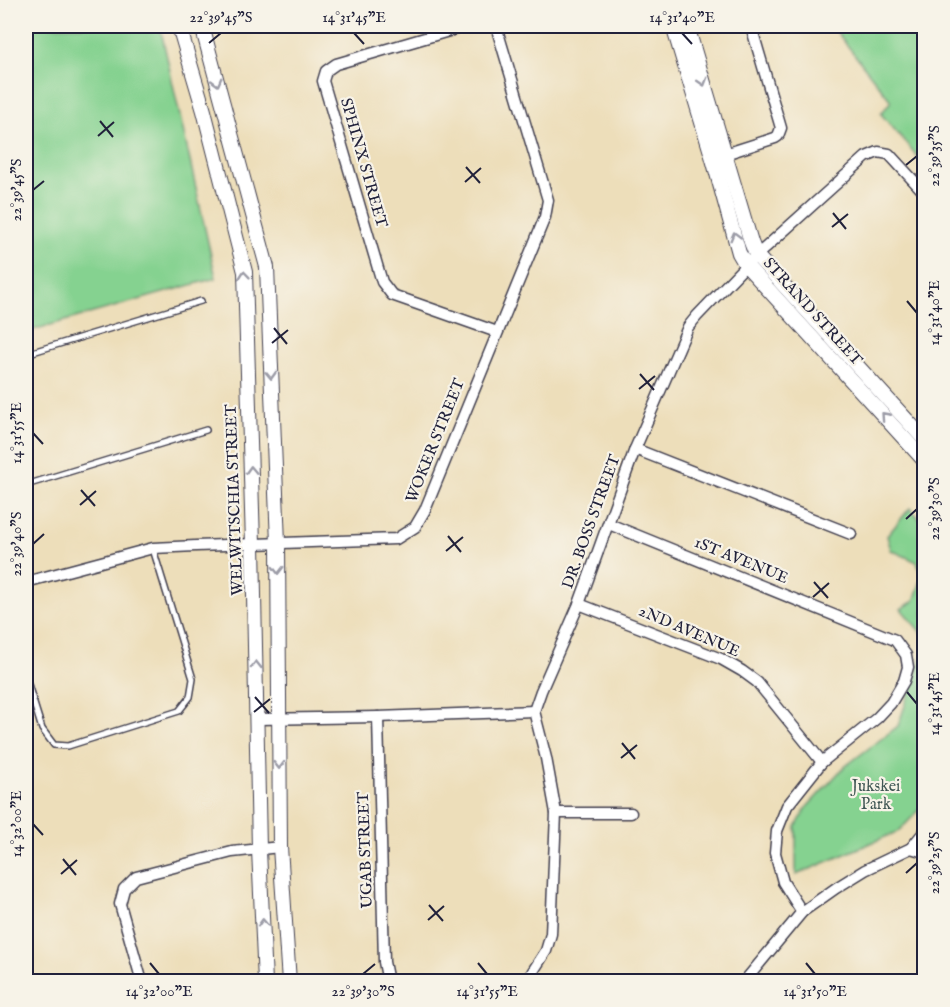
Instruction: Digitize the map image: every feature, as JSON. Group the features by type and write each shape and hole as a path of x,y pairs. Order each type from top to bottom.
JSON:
{"street":[{"name":"WELWITSCHIA STREET","path":"179,26 204,111 244,272 253,544 259,850 265,981"},
{"path":"202,26 267,267 278,543 280,847 289,981"},
{"name":"SPHINX STREET","path":"466,26 336,64 326,71 323,81 382,282 392,295 497,332"},
{"name":"WOKER STREET","path":"26,582 153,549 396,539 415,527 425,510 545,217 548,200 496,26"},
{"name":"STRAND STREET","path":"673,26 739,253 751,260 924,439"},
{"name":"STRAND STREET","path":"687,26 751,242 751,260 924,460"},
{"path":"725,154 775,138 780,132 751,26"},
{"name":"DR. BOSS STREET","path":"534,711 579,604 635,449 688,327 751,260 866,157 878,152 889,154 924,192"},
{"path":"635,449 850,534"},
{"name":"1ST AVENUE","path":"609,524 895,640 906,655 908,667 904,681 891,703 877,718 822,762"},
{"name":"2ND AVENUE","path":"579,604 721,658 742,671 757,682 822,762"},
{"path":"257,719 534,711 546,758 556,813 551,934 546,951 526,981"},
{"name":"UGAB STREET","path":"378,717 384,962 388,981"},
{"path":"802,912 783,882 775,854 777,831 787,806 822,762"},
{"path":"556,813 632,813"},
{"path":"744,981 802,912 865,870 911,848 924,832"},
{"path":"142,981 120,904 124,889 136,877 232,852 280,847"},
{"path":"911,848 924,852"}],"lane":[{"path":"26,354 201,301"},
{"path":"26,485 206,430"},
{"path":"26,678 42,729 54,745 68,746 179,711 190,697 193,679 153,549"}],"green space":[{"path":"26,26 160,26 216,278 26,332"},
{"path":"832,26 924,26 924,164 881,114 891,101"},
{"path":"910,508 924,524 924,636 901,609 914,601 922,578 917,562 891,550 887,536"},
{"name":"Jukskei Park","path":"924,650 924,805 899,831 796,875 796,827 807,807 843,768 898,726"}]}
